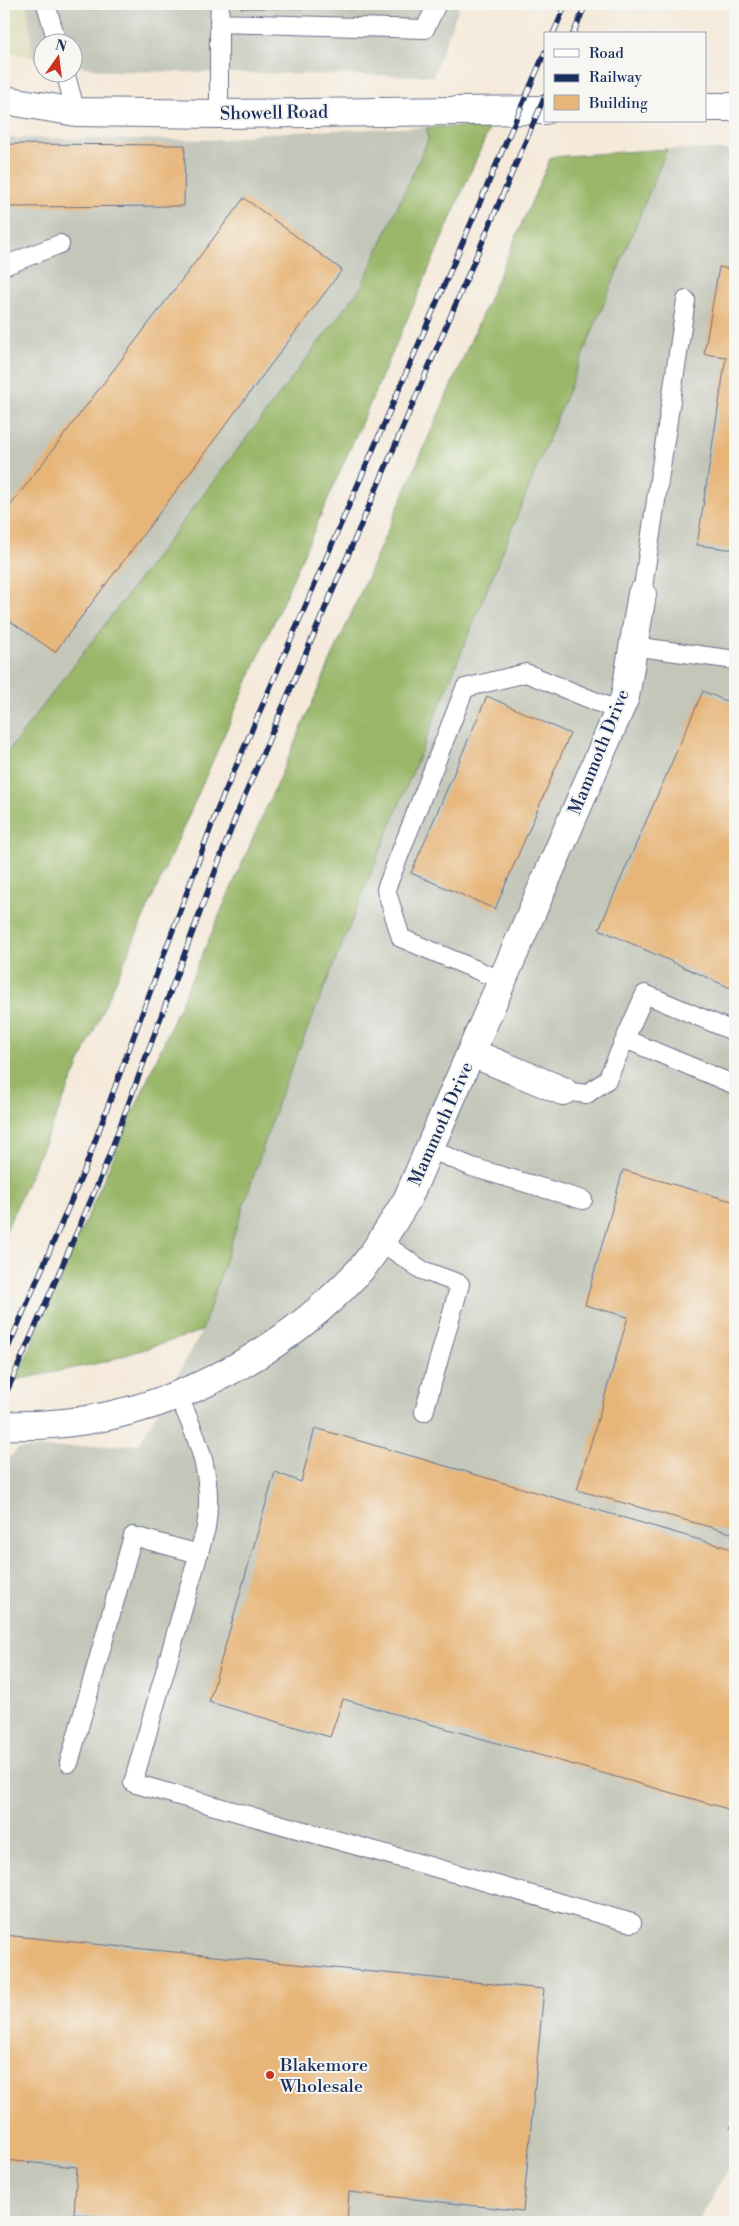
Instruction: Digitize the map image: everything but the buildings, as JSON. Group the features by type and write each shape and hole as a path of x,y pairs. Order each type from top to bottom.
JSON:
{"street":[{"name":"Showell Road","path":"4,100 76,112 219,114 544,110"},
{"path":"706,107 735,107"},
{"name":"Mammoth Drive","path":"4,1425 32,1426 95,1420 155,1405 178,1395 256,1358 315,1315 362,1268 408,1200 619,711 624,697 642,594"},
{"path":"472,1053 563,1091"}],"lane":[{"path":"46,4 54,32"},
{"path":"219,114 220,4"},
{"path":"219,23 425,29 436,4"},
{"path":"68,82 76,112"},
{"path":"4,266 60,244"},
{"path":"642,594 686,300"},
{"path":"633,646 735,660"},
{"path":"503,981 402,938 386,889 465,688 526,673 619,711"},
{"path":"563,1091 587,1094 607,1080 645,994 735,1032"},
{"path":"625,1039 735,1085"},
{"path":"430,1149 472,1167 583,1200"},
{"path":"380,1242 422,1270 460,1284 424,1412"},
{"path":"178,1395 193,1428 208,1482 210,1504 199,1554 133,1783 632,1923"},
{"path":"70,1763 132,1536 199,1554"}],"path":[{"path":"730,2127 735,2128"}],"shaded area":[{"path":"4,4 27,4 32,58 4,50"},
{"path":"27,4 460,4 433,76 108,71 82,67 82,32 32,32 32,49"},
{"path":"427,127 428,140 361,287 4,757 4,138 223,140 262,133"},
{"path":"667,149 735,150 735,2155 699,2222 4,2222 4,1463 18,1449 139,1444 202,1331 279,1099"}],"green space":[{"path":"427,127 490,127 4,1235 4,757 361,287 428,140"},
{"path":"667,149 279,1099 202,1331 104,1362 16,1380 551,157"}],"railway":[{"path":"554,32 566,4"},
{"path":"574,32 586,4"},
{"path":"4,1357 84,1171 218,808 544,54"},
{"path":"4,1398 101,1177 236,816 544,98"}],"place":[{"name":"Blakemore Wholesale","path":"270,2075"}]}
